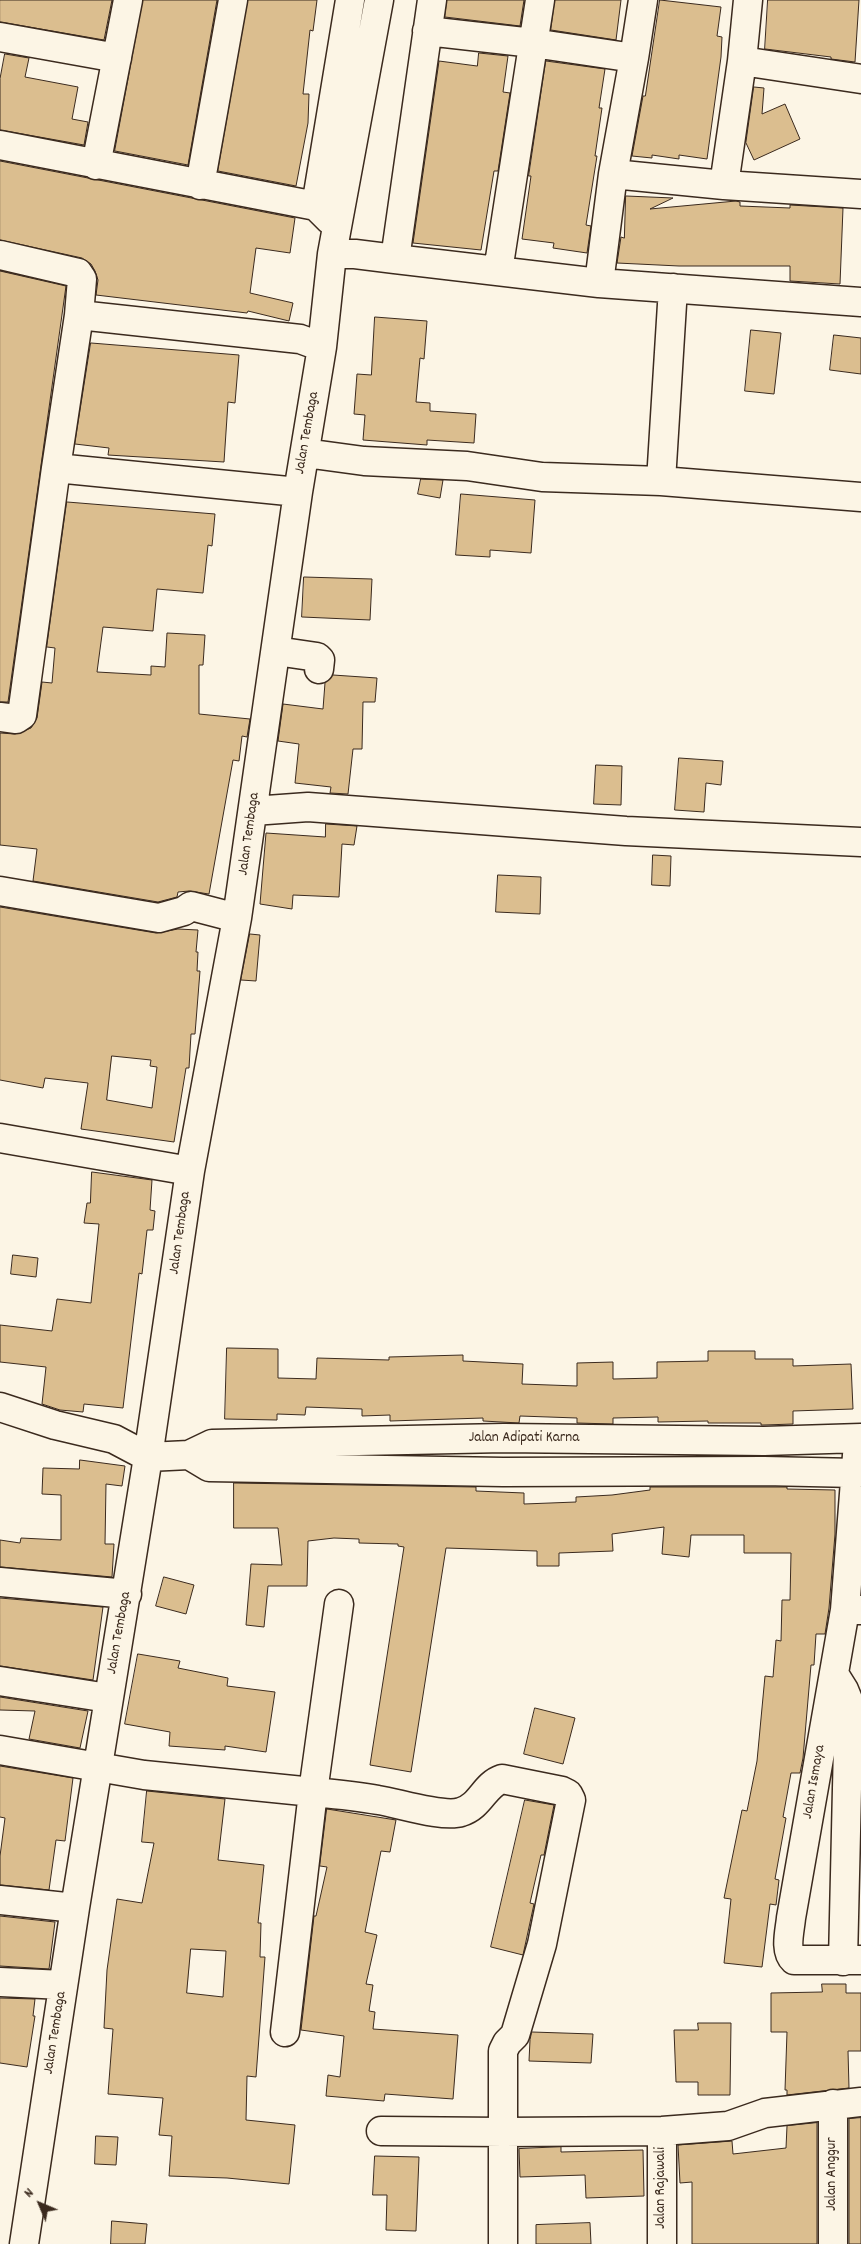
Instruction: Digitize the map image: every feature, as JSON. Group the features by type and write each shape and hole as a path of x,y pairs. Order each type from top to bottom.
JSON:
{"street":[{"path":"96,165 128,0"},
{"path":"200,185 233,0"},
{"path":"327,214 350,0"},
{"path":"327,214 379,0"},
{"path":"432,0 427,31 365,256 599,283 861,302"},
{"path":"498,271 540,0"},
{"path":"599,283 613,174 643,0"},
{"path":"724,185 742,61 748,0"},
{"path":"427,31 533,43 634,58"},
{"path":"0,37 117,58"},
{"path":"742,61 861,80"},
{"path":"0,145 200,185 327,214"},
{"path":"613,174 724,185 861,194"},
{"name":"Jalan Tembaga","path":"24,2244 75,1908 105,1770 108,1698 127,1594 171,1456 190,1170 237,918 265,810 295,657 298,492 318,455 322,347 365,256 327,214"},
{"path":"0,255 78,273 82,279 79,315 22,716 16,719 0,717"},
{"path":"661,481 673,288"},
{"path":"79,315 300,339 322,347"},
{"path":"318,455 364,461 467,466 542,477 661,481 861,496"},
{"path":"56,468 298,492"},
{"path":"265,810 308,807 626,831 861,842"},
{"path":"0,890 159,918 184,911 191,906 237,918"},
{"path":"0,1138 190,1170"},
{"path":"0,1407 55,1425 114,1439 210,1467 503,1472 764,1471 856,1474"},
{"path":"503,1472 504,1438"},
{"name":"Jalan Adipati Karna","path":"171,1456 212,1444 504,1438 764,1441 859,1438"},
{"name":"Jalan Ismaya","path":"852,1960 794,1960 790,1956 789,1949 792,1918 834,1674 853,1610 856,1474 859,1438"},
{"path":"764,1441 764,1471"},
{"path":"0,1582 127,1594"},
{"path":"285,2032 313,1792 340,1604"},
{"path":"834,1674 849,1702 852,1960"},
{"path":"0,1681 108,1698"},
{"path":"0,1750 105,1770 378,1800 445,1813 460,1812 475,1805 493,1782 502,1779 562,1791 568,1794 570,1800 542,1944 516,2036 507,2043 503,2051 503,2244"},
{"path":"0,1900 75,1908"},
{"path":"0,1982 63,1985"},
{"path":"381,2131 662,2131 728,2126 765,2113 861,2102"},
{"name":"Jalan Anggur","path":"833,2104 833,2244"},
{"name":"Jalan Rajawali","path":"662,2131 662,2244"}],"building":[{"path":"0,0 112,0 104,40 0,22"},
{"path":"143,0 217,0 188,165 115,151"},
{"path":"248,0 317,0 313,31 310,30 303,94 309,94 308,123 296,186 218,171"},
{"path":"447,0 524,0 520,26 445,17"},
{"path":"555,0 621,0 616,40 551,30"},
{"path":"660,0 721,7 717,36 722,37 721,57 707,159 679,155 679,159 652,155 652,158 632,156 643,96 645,96"},
{"path":"768,0 859,0 855,62 831,59 831,57 765,49"},
{"path":"479,53 508,56 503,92 510,93 498,171 494,171 481,250 413,243 439,61 477,66"},
{"path":"5,54 29,58 25,77 78,87 72,119 88,122 84,145 0,130 0,79"},
{"path":"546,61 605,69 599,108 602,108 595,156 597,156 586,225 591,226 587,253 553,248 554,243 522,239"},
{"path":"754,87 764,88 762,114 785,104 800,139 754,160 746,143"},
{"path":"0,161 295,218 290,253 256,248 250,293 293,303 289,321 248,311 247,313 96,295 98,280 95,271 91,264 82,258 0,240"},
{"path":"626,196 673,198 650,209 736,201 740,202 740,206 790,208 790,205 843,208 840,284 790,281 790,266 679,266 617,263 621,237 624,238"},
{"path":"0,271 66,286 8,702 0,702"},
{"path":"375,317 427,321 424,359 420,358 416,402 430,403 430,411 476,414 474,443 427,440 427,445 363,440 365,415 354,414 357,374 371,375"},
{"path":"751,330 781,333 774,394 745,391"},
{"path":"834,335 861,338 861,374 830,370"},
{"path":"91,343 239,355 235,403 228,402 224,462 108,455 109,448 75,444"},
{"path":"421,479 443,480 440,498 418,494"},
{"path":"461,494 535,500 531,553 490,550 490,557 456,555"},
{"path":"67,502 215,514 212,546 208,545 203,593 157,589 153,631 103,627 97,672 151,675 151,666 165,667 167,633 205,635 203,665 199,665 199,714 250,719 247,737 242,736 239,761 233,760 209,894 189,891 178,892 177,897 158,902 33,881 37,849 0,845 0,733 15,734 31,728 37,718 42,682 52,683 55,648 47,647"},
{"path":"304,577 372,579 370,620 302,617"},
{"path":"333,675 377,678 375,702 363,702 362,749 353,749 348,794 330,793 331,787 295,783 299,744 278,741 283,704 323,709 325,683"},
{"path":"679,758 723,761 721,785 706,783 704,812 675,810"},
{"path":"596,765 622,766 621,805 594,804"},
{"path":"326,824 357,826 354,845 342,844 339,897 293,895 292,909 260,904 266,833 325,837"},
{"path":"653,855 671,856 670,886 652,885"},
{"path":"498,875 541,877 540,914 496,912"},
{"path":"0,907 156,933 178,929 198,930 196,952 198,952 197,971 200,971 195,1034 191,1034 189,1068 186,1068 174,1142 81,1129 88,1083 45,1078 43,1088 0,1080","holes":["112,1056 151,1060 150,1066 157,1067 152,1108 107,1100"]},
{"path":"250,934 260,935 256,981 241,980"},
{"path":"92,1172 152,1180 150,1210 155,1211 153,1230 147,1230 142,1274 139,1273 123,1408 84,1404 83,1412 60,1410 42,1404 46,1367 0,1362 0,1325 52,1331 57,1299 91,1303 99,1224 84,1223 87,1203 90,1203"},
{"path":"13,1255 38,1258 36,1277 11,1274"},
{"path":"227,1348 278,1349 278,1378 316,1379 317,1358 389,1360 389,1357 463,1355 463,1361 523,1364 522,1384 577,1386 577,1363 613,1362 613,1379 657,1378 657,1362 708,1361 708,1351 755,1351 755,1359 793,1359 793,1366 851,1364 853,1409 793,1411 793,1424 764,1425 761,1425 761,1423 708,1423 708,1421 658,1422 658,1417 613,1418 613,1424 577,1423 577,1418 520,1416 519,1423 483,1421 483,1418 390,1421 390,1415 362,1416 362,1409 306,1407 305,1415 277,1414 277,1420 225,1419"},
{"path":"80,1460 125,1466 122,1486 106,1484 105,1544 114,1544 112,1577 0,1567 0,1540 20,1543 21,1538 61,1540 61,1495 42,1494 43,1468 79,1469"},
{"path":"234,1483 476,1487 476,1491 524,1493 524,1504 576,1502 576,1497 650,1490 650,1487 787,1487 787,1489 835,1490 835,1534 829,1608 825,1634 816,1634 814,1665 811,1665 803,1758 800,1773 791,1773 783,1817 786,1818 775,1879 779,1880 776,1905 770,1904 762,1967 724,1963 731,1899 724,1898 742,1810 747,1811 757,1761 765,1676 773,1677 776,1640 781,1641 782,1600 790,1600 791,1553 744,1553 744,1535 691,1535 689,1557 662,1554 664,1527 612,1534 613,1551 559,1553 559,1566 537,1566 537,1551 446,1548 411,1772 370,1765 404,1547 398,1546 398,1544 359,1543 359,1539 334,1538 308,1541 307,1586 268,1586 264,1627 246,1625 251,1564 282,1565 278,1528 234,1528"},
{"path":"164,1577 194,1585 186,1614 156,1606"},
{"path":"0,1598 103,1607 93,1680 0,1666"},
{"path":"138,1654 180,1661 178,1668 228,1678 227,1686 275,1692 266,1752 225,1746 225,1750 169,1746 170,1732 125,1724"},
{"path":"0,1697 88,1711 80,1748 29,1739 35,1711 0,1710"},
{"path":"535,1708 575,1718 563,1764 524,1754"},
{"path":"0,1766 73,1778 65,1841 56,1840 49,1890 0,1885 0,1856 5,1818 0,1817"},
{"path":"147,1791 225,1799 218,1860 264,1865 258,1923 261,1923 260,1957 265,1957 256,2077 247,2076 246,2120 295,2125 289,2184 227,2178 169,2176 172,2136 159,2135 163,2098 108,2094 113,2029 104,2028 107,1970 117,1899 142,1903 154,1843 142,1842","holes":["191,1949 226,1951 223,1997 187,1993"]},
{"path":"525,1800 554,1805 544,1855 541,1855 530,1903 534,1904 523,1955 491,1947"},
{"path":"327,1809 396,1820 390,1852 381,1851 365,1932 377,1935 366,1984 373,1985 369,2011 375,2012 373,2029 458,2035 453,2099 385,2094 384,2101 326,2096 328,2075 340,2077 344,2036 301,2030 314,1916 316,1916 327,1867 320,1866"},
{"path":"0,1916 55,1922 49,1969 0,1966"},
{"path":"822,1984 846,1984 846,1993 861,1993 861,2051 848,2051 849,2088 787,2095 787,2090 785,2090 787,2032 771,2032 771,1993 822,1992"},
{"path":"0,1998 35,1999 33,2016 35,2016 27,2067 0,2063"},
{"path":"698,2023 731,2023 730,2095 698,2095 698,2082 676,2082 674,2030 698,2030"},
{"path":"532,2032 593,2034 591,2063 529,2061"},
{"path":"861,2118 861,2244 849,2244 849,2119"},
{"path":"817,2123 817,2244 692,2244 692,2182 680,2183 678,2145 732,2141 733,2154 786,2148 787,2126"},
{"path":"96,2136 118,2137 116,2165 95,2164"},
{"path":"561,2147 561,2152 643,2150 644,2196 586,2198 585,2175 520,2177 519,2149"},
{"path":"375,2156 419,2157 416,2231 386,2230 387,2195 373,2195"},
{"path":"112,2221 147,2224 145,2244 111,2244"},
{"path":"590,2223 591,2244 536,2244 536,2225"}]}
